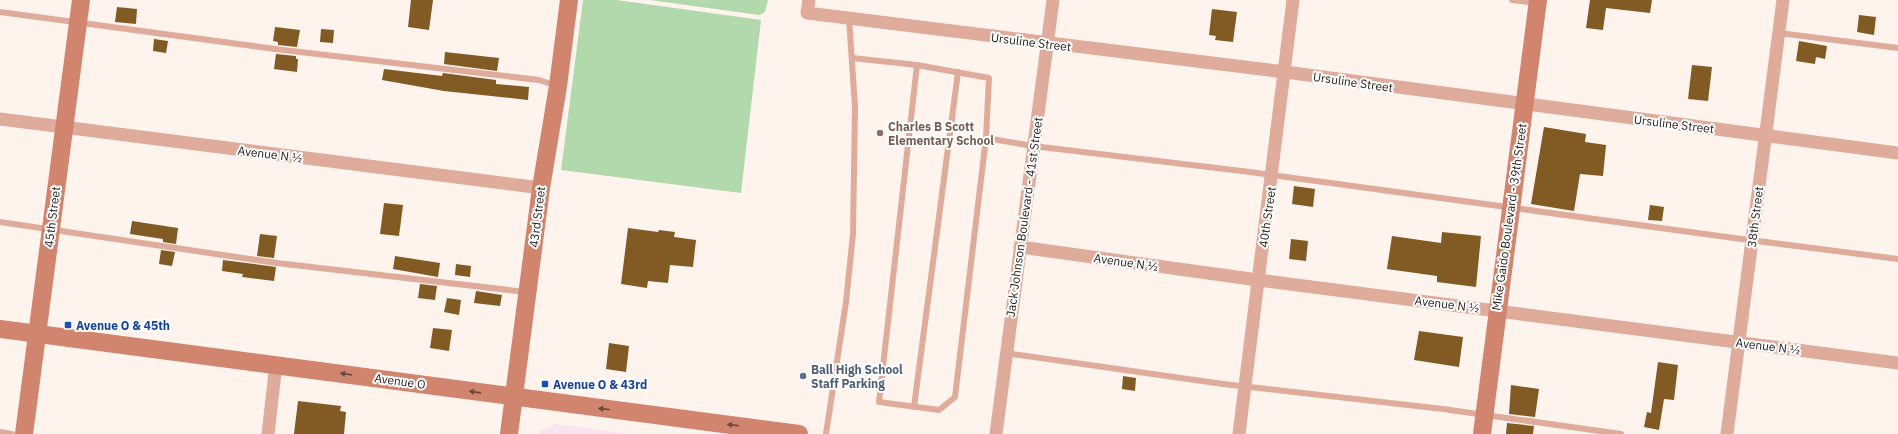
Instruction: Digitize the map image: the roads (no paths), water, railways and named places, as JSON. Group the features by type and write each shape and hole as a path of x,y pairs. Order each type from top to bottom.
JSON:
{"main road":[{"name":"45th Street","path":"24,434 81,0"},
{"name":"43rd Street","path":"509,434 528,293 540,188 558,86 568,0"},
{"name":"Mike Gaido Boulevard - 39th Street","path":"1482,434 1537,2"},
{"name":"Avenue O","path":"0,329 276,364 774,432 800,434"}],"street":[{"name":"Jack Johnson Boulevard - 41st Street","path":"996,434 1005,353 1053,0"},
{"name":"40th Street","path":"1239,434 1293,0"},
{"name":"38th Street","path":"1727,434 1783,0"},
{"name":"Ursuline Street","path":"808,6 849,18 1047,44 1285,72 1524,105 1898,153"},
{"name":"Avenue N ½","path":"0,119 540,188"},
{"name":"Avenue N ½","path":"1020,247 1258,280 1898,363"},
{"path":"268,434 276,364"}],"lane":[{"path":"1512,0 1537,2"},
{"path":"0,12 283,50 539,80 558,86"},
{"path":"826,434 846,302 854,234 855,107 849,18"},
{"path":"1778,33 1898,48"},
{"path":"852,58 917,65 989,78 986,138 955,397 939,410 879,402 917,65"},
{"path":"914,407 958,72"},
{"path":"986,138 1033,146 1898,258"},
{"path":"0,222 51,228 277,263 528,293"},
{"path":"1005,353 1245,386 1485,414 1621,434"},
{"path":"0,432 12,434"}],"place":[{"name":"Charles B Scott Elementary School","path":"880,133"},
{"name":"Avenue O & 45th","path":"68,325"},
{"name":"Ball High School Staff Parking","path":"803,376"},
{"name":"Avenue O & 43rd","path":"545,384"}]}
